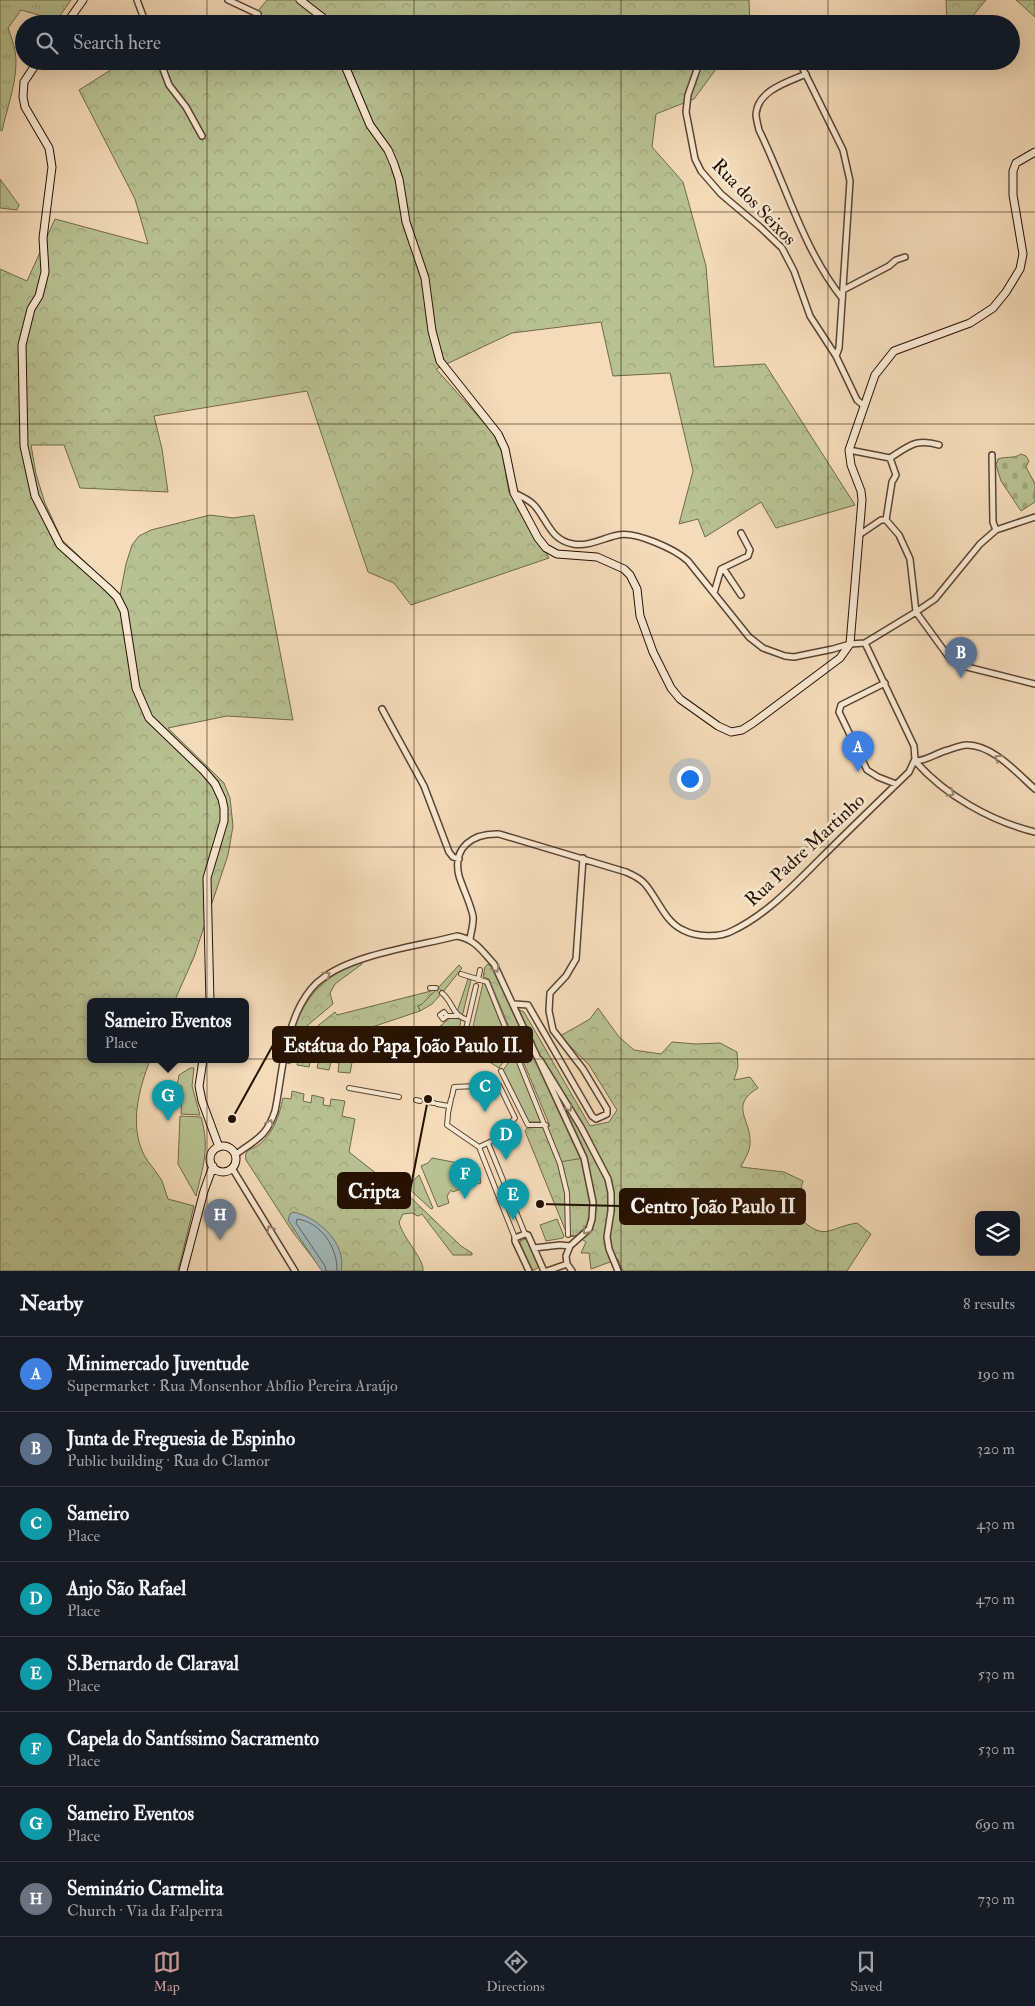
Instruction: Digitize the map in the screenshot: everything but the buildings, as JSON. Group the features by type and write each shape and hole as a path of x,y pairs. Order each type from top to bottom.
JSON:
{"main road":[{"path":"72,15 83,0"},
{"path":"300,0 319,15"},
{"path":"32,70 24,82 23,97 25,107 49,148 52,167 43,238 44,272 39,296 31,309 22,345 24,446 35,496 60,545 108,588 124,611 136,688 149,718 204,771 222,799 224,821 208,878 210,998"},
{"path":"347,70 370,125 388,150 399,179 406,222 425,278 432,331 440,361 498,434 505,449 514,493 538,538 546,548 557,554 596,557 617,565 630,575 637,589 640,616 646,633 671,688 680,699 718,726 731,732 742,730 753,723 840,658 850,644 861,491 851,465 849,450 863,405 875,374 894,351 970,323 993,308 1006,292 1020,269 1023,254 1013,195 1013,171 1016,163 1035,152"},
{"path":"203,1063 199,1086 202,1101 219,1147"},
{"path":"183,1271 204,1192 213,1166 211,1156 213,1151 219,1147 229,1147 236,1155 232,1168 222,1171 213,1166"}],"street":[{"path":"137,0 143,15"},
{"path":"228,0 258,14"},
{"path":"163,70 169,85 186,107 202,136"},
{"name":"Rua dos Seixos","path":"697,70 688,95 686,112 695,159 705,176 721,194 760,226 782,248 794,271 810,316 836,356 857,400 863,405"},
{"path":"804,70 843,150 850,181 839,348 836,356"},
{"path":"806,74 770,90 759,103 756,115 759,130 801,227 831,284 842,298"},
{"path":"843,290 896,260 905,258"},
{"path":"849,450 890,458 915,442 927,441 938,445"},
{"path":"992,455 993,522 996,530"},
{"path":"890,458 896,475 892,482 886,520 899,535 910,559 916,612 951,660 959,665 1035,684"},
{"path":"514,493 532,503 551,531 564,541 582,544 626,534 672,549 688,561 749,638 763,648 778,654 794,657 833,650 850,644 864,643 935,599 980,544 996,530 1035,517"},
{"path":"859,535 881,520 886,520"},
{"path":"714,593 721,569 748,556 750,550 741,533"},
{"path":"723,568 741,595"},
{"path":"864,643 914,746 914,760 940,786 954,795 1014,826 1035,832"},
{"path":"885,683 841,706 839,712 867,770 878,777 896,784"},
{"path":"382,709 424,786 453,858 459,859 459,875 474,918 470,939"},
{"path":"914,760 922,761 943,751 966,745 976,746 988,751 1035,789"},
{"name":"Rua Padre Martinho","path":"459,859 460,852 470,840 480,835 499,834 626,872 646,885 672,922 681,930 713,935 730,932 761,915 804,875 909,772 914,760"},
{"path":"514,1004 528,1005 592,1116 596,1118 605,1116 607,1109 583,1069 554,1030 549,1011 550,993 566,976 576,959 583,858"},
{"path":"236,1155 262,1137 271,1123 289,1036 301,1004 322,978 345,964 361,959 457,936 470,939 475,942 494,964 584,1158 593,1202 592,1219 589,1229 570,1246 566,1256 567,1264 572,1271"},
{"path":"462,1045 480,970"},
{"path":"462,974 477,983 487,982 546,1124 560,1164 567,1193 568,1235"},
{"path":"430,988 436,988"},
{"path":"442,993 457,1016"},
{"path":"447,1016 457,1016 468,1020"},
{"path":"534,1052 581,1127 608,1179 611,1194 611,1212 607,1237 609,1249 618,1271"},
{"path":"501,1071 528,1125 546,1124"},
{"path":"479,1147 496,1139 515,1118 499,1085 454,1087 449,1106 447,1126 479,1147 529,1271"},
{"path":"349,1088 398,1097"},
{"path":"422,1101 449,1106"},
{"path":"488,1143 525,1234 528,1235 546,1271 567,1264"},
{"path":"232,1168 295,1271"},
{"path":"515,1238 525,1234"},
{"path":"534,1248 560,1245 570,1246"}],"green space":[{"path":"0,0 71,0 60,15 39,15 21,10 17,15 15,15 15,18 8,28 15,53 16,71 2,131 0,130"},
{"path":"267,0 749,0 750,15 254,15"},
{"path":"946,0 986,0 974,15 947,15"},
{"path":"1016,0 1035,0 1035,17"},
{"path":"111,70 715,70 694,99 656,114 652,147 683,182 706,266 714,367 765,364 855,505 776,528 761,502 705,537 698,519 679,524 693,471 670,373 613,376 601,322 512,333 436,369 494,434 502,452 509,492 549,558 411,605 394,583 368,572 307,391 154,416 162,449 168,492 80,488 64,445 31,445 36,474 45,503 62,540 120,595 132,545 139,536 151,530 210,515 233,518 254,515 293,720 227,716 168,728 224,783 230,798 233,826 228,855 194,957 176,998 87,998 87,1063 149,1063 137,1107 137,1132 140,1143 144,1155 162,1181 168,1199 194,1206 178,1271 0,1271 0,269 27,281 55,219 148,244 135,199 79,90"},
{"path":"0,179 19,205 17,210 0,208"},
{"path":"1021,454 1026,456 1029,461 1026,467 1035,484 1035,502 1021,511 1001,481 996,465 998,459"},
{"path":"362,962 362,964 335,984 330,993 333,1004 290,1040 300,1013 315,991 335,974"},
{"path":"488,964 494,969 511,1006 524,1012 590,1126 609,1122 617,1110 589,1065 560,1036 590,1019 598,1008 619,1037 634,1050 661,1054 672,1042 720,1043 737,1052 738,1067 734,1080 750,1077 758,1088 744,1101 743,1107 750,1135 750,1147 741,1167 784,1172 803,1181 800,1192 801,1219 816,1230 828,1231 857,1223 871,1234 847,1271 623,1271 618,1259 591,1269 589,1253 581,1253 586,1242 577,1236 568,1237 525,1131 527,1128 550,1126 489,979 483,977 485,967"},
{"path":"459,965 462,968 443,992 438,988"},
{"path":"468,979 471,980 462,1017 457,1012"},
{"path":"483,983 512,1051 499,1068 486,1060 470,1055 474,1036 471,1035"},
{"path":"430,989 436,990 418,1006 420,1011 372,1027 366,1060 353,1058 350,1073 338,1072 339,1063 331,1062 329,1070 317,1068 319,1060 311,1058 309,1067 297,1065 299,1056 292,1055 290,1064 287,1063 289,1049 335,1012 337,1015 431,991"},
{"path":"436,990 441,994 432,1004 420,1011 418,1006"},
{"path":"450,1018 461,1019 459,1032 453,1030 452,1032 439,1027"},
{"path":"514,1054 542,1122 527,1122 502,1072"},
{"path":"190,1068 194,1068 192,1086 200,1115 181,1114 182,1086 177,1085 179,1075"},
{"path":"292,1091 304,1094 303,1101 311,1103 312,1095 324,1098 323,1105 330,1106 331,1099 345,1101 342,1116 355,1119 349,1152 401,1193 404,1191 472,1255 453,1255 422,1214 418,1216 412,1213 403,1214 399,1222 420,1260 423,1271 323,1271 292,1231 245,1156 247,1152 260,1144 269,1134 278,1117 283,1098 291,1099"},
{"path":"180,1116 201,1117 204,1128 204,1157 196,1196 178,1164"},
{"path":"432,1158 469,1165 474,1172 479,1172 481,1183 477,1182 453,1192 451,1190 447,1196 449,1203 438,1207 421,1166 428,1163"},
{"path":"584,1158 593,1202 589,1223 577,1236 568,1235 567,1193 559,1162"},
{"path":"419,1175 433,1208 431,1209 407,1187"},
{"path":"557,1219 564,1236 563,1238 546,1241 540,1225"},
{"path":"525,1239 539,1267 534,1270 531,1270 520,1243 520,1241"}],"water":[{"path":"293,1212 312,1219 329,1233 340,1251 341,1271 322,1271 288,1220"}],"place":[{"name":"Junta de Freguesia de Espinho","path":"961,678"},
{"name":"Minimercado Juventude","path":"858,772"},
{"name":"Cripta","path":"428,1099"},
{"name":"Sameiro","path":"485,1112"},
{"name":"Estátua do Papa João Paulo II.","path":"232,1119"},
{"name":"Sameiro Eventos","path":"168,1121"},
{"name":"Anjo São Rafael","path":"506,1160"},
{"name":"Capela do Santíssimo Sacramento","path":"465,1199"},
{"name":"Centro João Paulo II","path":"540,1204"},
{"name":"S.Bernardo de Claraval","path":"513,1220"},
{"name":"Seminário Carmelita","path":"220,1240"}]}
